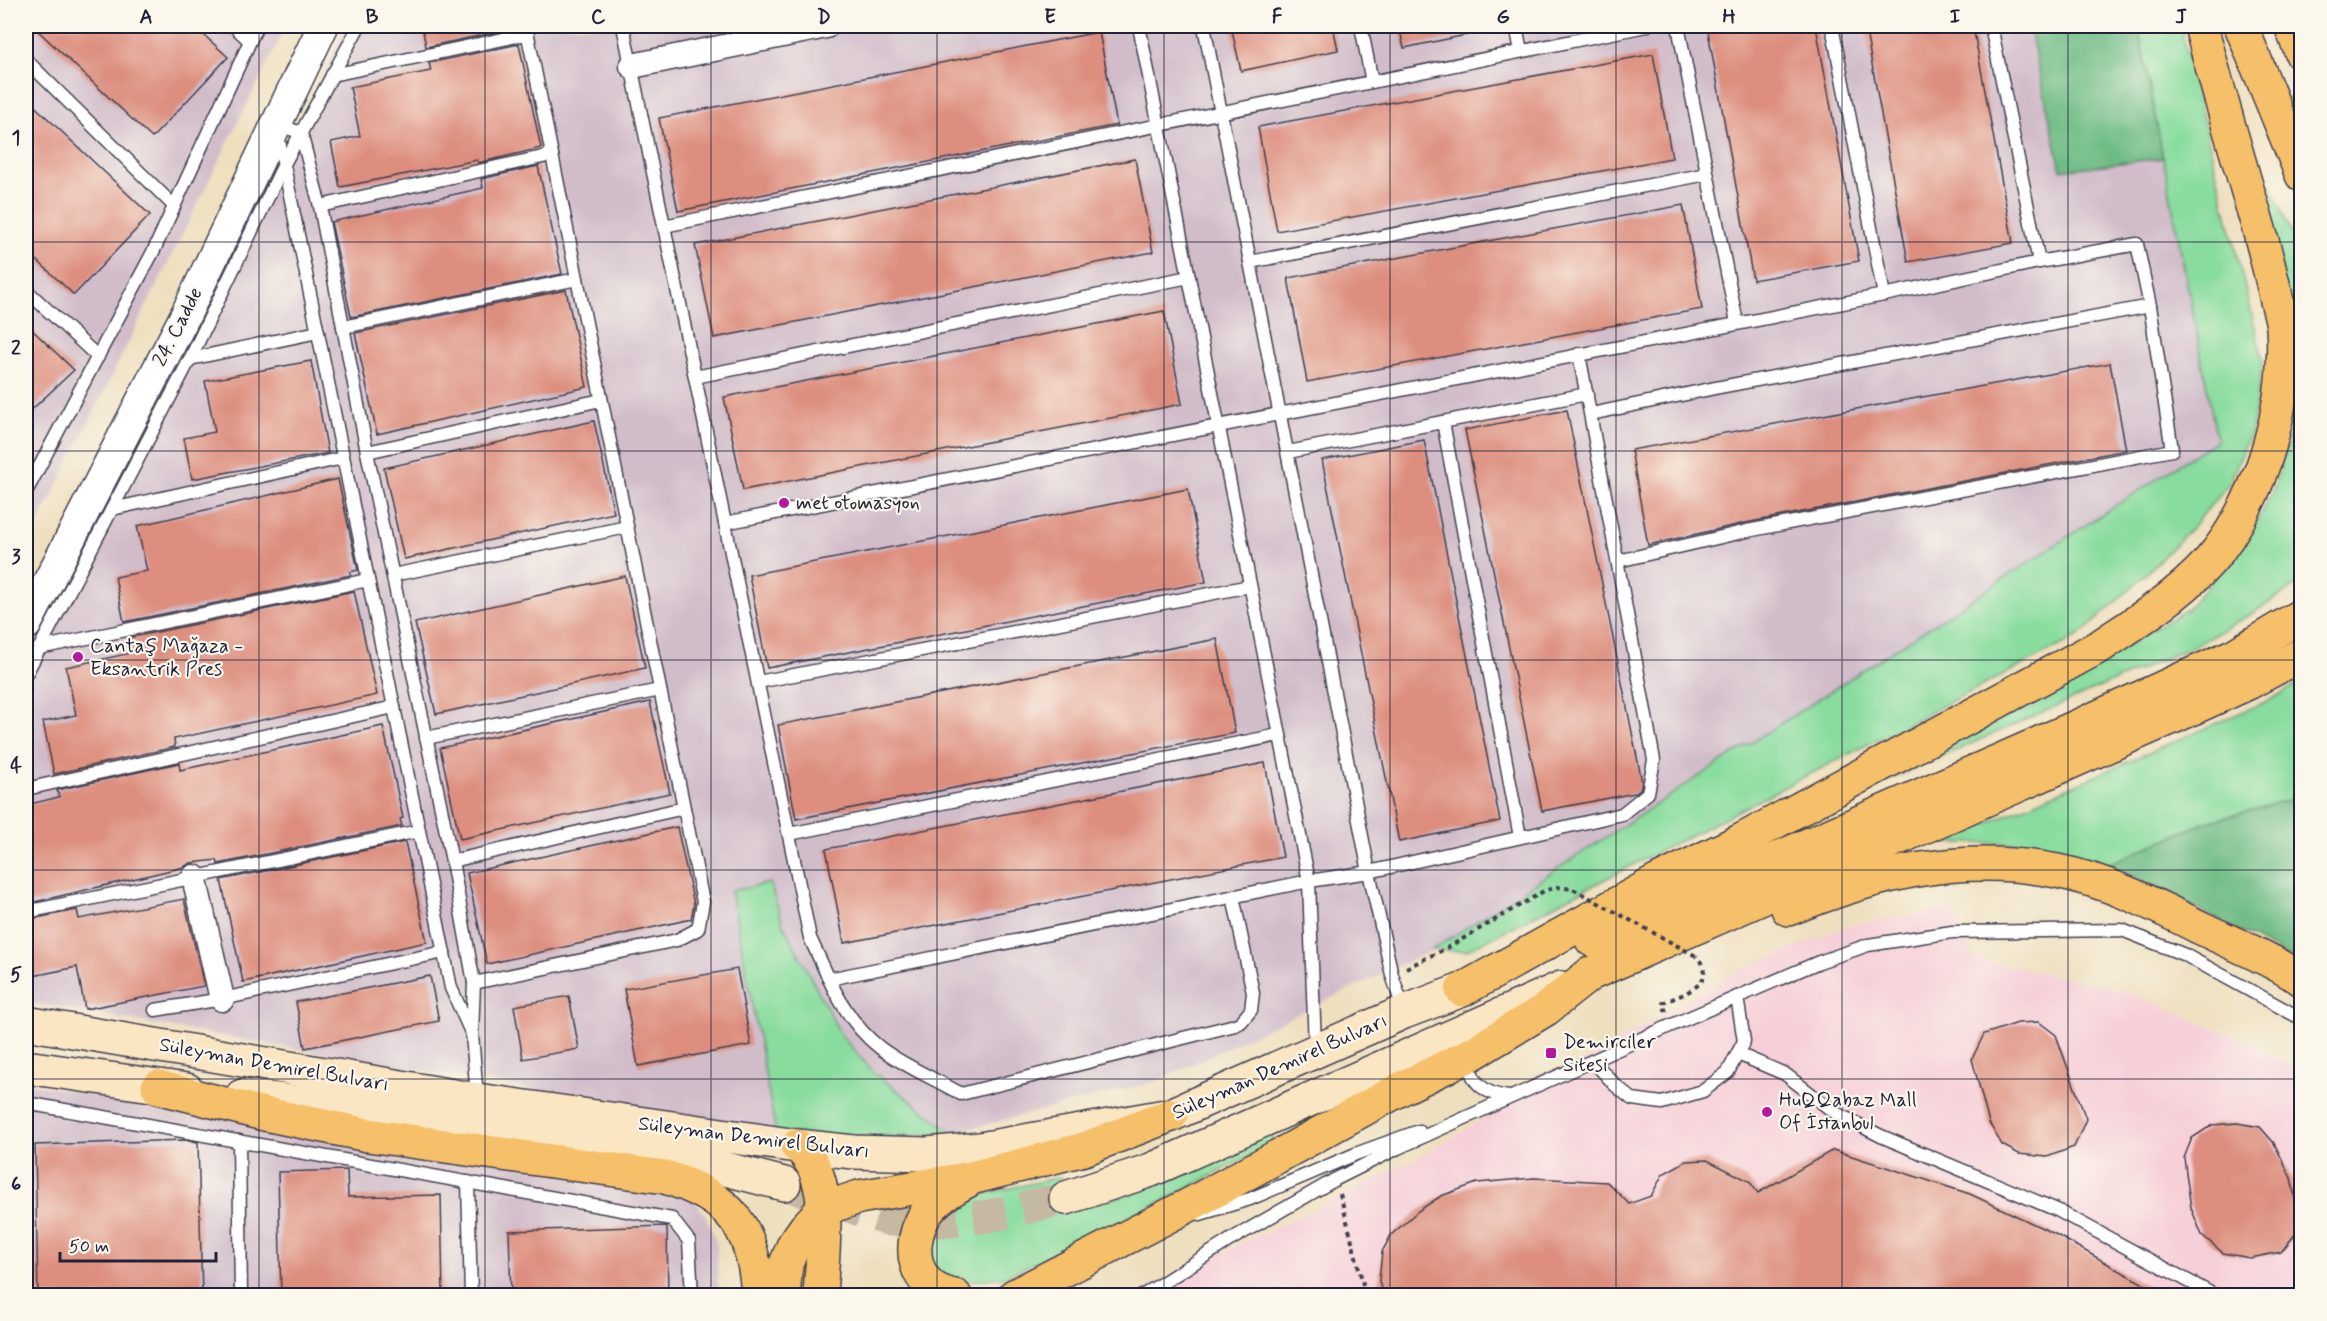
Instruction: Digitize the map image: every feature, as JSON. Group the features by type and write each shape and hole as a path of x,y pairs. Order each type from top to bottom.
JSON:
{"main road":[{"path":"1462,990 1658,881 1742,840 2102,645 2147,615 2188,581 2217,552 2236,522 2255,484 2268,449 2276,417 2282,372 2283,327 2264,245 2227,124 2201,26"},
{"path":"2241,26 2301,175"},
{"path":"2291,26 2301,54"},
{"path":"1462,990 1556,956 2076,728 2235,655 2301,615"},
{"path":"1066,1198 1162,1165 2202,704 2250,682 2301,654"},
{"path":"989,1296 1021,1294 1404,1087 1470,1055 1546,1009 1590,974 1640,966 1690,953 1814,899 1868,881 1942,865 1977,862 2059,871 2103,884 2150,903 2299,978"},
{"name":"Süleyman Demirel Bulvarı","path":"26,1023 477,1100 797,1146 865,1153 927,1154 980,1149 1171,1115 1404,1012 1462,990"},
{"name":"Süleyman Demirel Bulvarı","path":"26,1067 158,1087 337,1107 632,1152 717,1167 784,1184"},
{"path":"158,1087 260,1113 368,1135 665,1177 689,1185 716,1200 730,1212 743,1229 754,1261 758,1296"},
{"path":"783,1296 786,1264 794,1244 823,1209 859,1197 971,1178 1084,1149 1171,1115"},
{"path":"797,1146 807,1153 818,1173 823,1209 820,1296"},
{"path":"955,1296 937,1290 925,1279 918,1270 913,1254 917,1231 926,1213 946,1194 971,1178"}],"street":[{"name":"24. Cadde","path":"32,637 186,315 288,128 323,26"},
{"path":"632,66 826,26"},
{"path":"194,877 222,999"}],"lane":[{"path":"234,26 250,41"},
{"path":"26,492 154,250 257,26"},
{"path":"359,26 332,75 288,128 284,164 451,988 472,1034"},
{"path":"623,26 810,938 847,1012 881,1049 961,1094 1234,1025 1241,1022 1251,1010 1253,993 1233,896"},
{"path":"1139,26 1309,880 1315,1053"},
{"path":"1204,26 1369,872 1392,975 1404,1012"},
{"path":"1361,26 1372,82"},
{"path":"1516,26 1521,51"},
{"path":"664,226 1646,26"},
{"path":"1678,26 1737,323"},
{"path":"1832,26 1884,295"},
{"path":"1991,26 2039,262"},
{"path":"332,75 527,30 703,902 698,929 677,940 474,983"},
{"path":"26,60 174,206"},
{"path":"26,674 32,637 112,509 190,358 284,164 288,128"},
{"path":"288,128 320,206 367,452 452,861 474,983 472,1034 477,1100"},
{"path":"320,206 552,155"},
{"path":"1251,262 1707,174"},
{"path":"725,523 2137,244 2150,306 2172,450 1747,531 1618,561"},
{"path":"695,377 1189,277"},
{"path":"343,327 577,279"},
{"path":"26,290 98,357"},
{"path":"1591,414 1715,388 2150,306"},
{"path":"190,358 318,332"},
{"path":"829,980 1309,880 1369,872 1622,814 1648,793 1654,760 1579,354"},
{"path":"1288,452 1587,394"},
{"path":"367,452 601,400"},
{"path":"1443,422 1520,837"},
{"path":"112,509 343,458"},
{"path":"393,575 627,527"},
{"path":"32,637 368,580"},
{"path":"758,682 1250,586"},
{"path":"426,738 660,690"},
{"path":"26,789 394,707"},
{"path":"789,834 1279,735"},
{"path":"452,861 684,808"},
{"path":"26,912 419,831"},
{"path":"1142,1296 1230,1240 1336,1179 1470,1114 1594,1062 1672,1025 1819,962 1868,945 1952,932 2030,933 2084,929 2122,930 2185,955 2301,1019"},
{"path":"155,1010 222,999 444,952"},
{"path":"1594,1062 1615,1085 1632,1099 1662,1102 1703,1091 1728,1072 1744,1041 1737,997"},
{"path":"1738,1054 1785,1074 1834,1112 1881,1136 2057,1210 2216,1296"},
{"path":"1470,1055 1474,1079 1484,1090 1495,1096 1510,1097"},
{"path":"26,1103 672,1219 689,1241 692,1296"},
{"path":"1161,1220 1204,1213 1250,1199 1358,1153 1470,1114"},
{"path":"239,1141 241,1296"},
{"path":"468,1182 471,1296"}],"path":[{"path":"1392,975 1447,948 1544,891 1557,887 1573,889 1690,953 1701,962 1704,976 1700,984 1663,1003 1672,1025"},
{"path":"1336,1179 1366,1296"}],"shaded area":[{"path":"26,26 286,26 26,548"},
{"path":"347,26 2029,26 2061,169 2163,158 2217,440 1432,950 1157,1081 953,1133 873,1072 841,1035 783,924 770,883 731,891 776,1132 26,1002 26,673"},
{"path":"1951,908 1974,958 2126,991 2249,1043 2301,1072 2301,1295 1129,1296 1309,1212 1419,1157 1734,973 1846,926"},
{"path":"26,1083 688,1193 705,1214 717,1244 718,1295 26,1295"}],"green space":[{"path":"2029,26 2138,26 2163,158 2061,170"},
{"path":"2138,26 2180,26 2263,360 2252,429 2230,482 2196,523 2147,573 2079,636 1465,951 1432,950 2217,440"},
{"path":"2253,146 2301,254 2301,582 2198,644 1832,805 2092,667 2187,609 2219,573 2252,528 2272,494 2286,451 2297,395 2298,357 2270,215"},
{"path":"2301,682 2301,797 2204,823 2104,866 2061,851 2021,843 1942,843 2272,699"},
{"path":"2301,797 2301,963 2130,874 2104,866 2204,823"},
{"path":"770,883 783,924 841,1035 873,1072 953,1133 877,1138 776,1132 731,891"},
{"path":"1270,1133 1275,1143 1172,1196 1004,1277 961,1282 943,1275 935,1267 931,1256 932,1240 943,1216 956,1204 971,1197 1060,1177 1070,1209 1123,1196 1172,1178"}],"building":[{"path":"33,26 194,26 228,57 152,138"},
{"path":"422,26 516,26 516,28 426,47"},
{"path":"1231,26 1333,26 1338,50 1241,71"},
{"path":"1399,26 1475,26 1476,33 1404,48"},
{"path":"1707,26 1816,26 1859,261 1753,280"},
{"path":"1865,26 1973,26 2013,243 1908,262"},
{"path":"1099,32 1117,125 678,211 659,118"},
{"path":"519,44 541,148 478,163 477,160 340,187 331,142 360,136 350,87 431,71 429,63"},
{"path":"1653,54 1672,158 1277,231 1258,127"},
{"path":"26,98 150,215 74,295 26,250"},
{"path":"1135,159 1153,252 714,338 695,245"},
{"path":"538,166 562,274 351,317 331,222 483,188 481,179"},
{"path":"1683,205 1702,309 1307,382 1288,278"},
{"path":"566,290 587,387 377,434 355,333"},
{"path":"1164,311 1182,404 743,490 724,397"},
{"path":"26,324 74,370 26,415"},
{"path":"311,361 328,453 192,479 184,438 215,432 205,381"},
{"path":"2110,363 2126,450 1745,523 1648,545 1631,450"},
{"path":"1567,410 1642,782 1640,789 1635,793 1542,811 1465,430"},
{"path":"594,421 614,513 404,559 384,468"},
{"path":"1424,440 1500,821 1399,842 1322,460"},
{"path":"338,479 358,570 350,572 351,575 124,622 115,577 147,571 137,526"},
{"path":"1188,489 1206,582 767,668 749,575"},
{"path":"625,576 645,668 436,714 415,623"},
{"path":"354,591 377,695 174,739 175,747 54,774 43,722 76,715 66,667 131,653 128,638"},
{"path":"1217,639 1235,733 796,819 778,725"},
{"path":"650,702 670,793 460,839 440,748"},
{"path":"383,726 403,818 400,819 402,826 218,864 217,860 191,863 184,867 26,904 26,805 59,797 57,790 179,763 180,770"},
{"path":"1265,763 1283,857 844,943 826,849"},
{"path":"677,827 694,904 691,919 487,964 467,873"},
{"path":"405,842 427,942 243,982 221,880"},
{"path":"184,899 204,986 85,1009 77,967 33,976 26,936 26,920 77,910 79,919"},
{"path":"737,969 751,1045 638,1066 624,989"},
{"path":"430,976 439,1021 305,1048 296,1002"},
{"path":"569,996 579,1049 523,1059 514,1006"},
{"path":"2039,1022 2056,1035 2086,1119 2074,1147 2047,1157 2019,1154 2002,1145 1989,1123 1972,1059 1984,1034 2018,1023"},
{"path":"2237,1123 2260,1127 2274,1143 2291,1178 2301,1227 2281,1252 2250,1258 2223,1253 2202,1235 2191,1208 2184,1158 2192,1138 2212,1125"},
{"path":"185,1140 198,1142 202,1296 38,1296 35,1145"},
{"path":"1833,1150 1970,1194 2055,1234 2165,1296 1383,1296 1379,1281 1382,1252 1391,1235 1418,1211 1441,1196 1477,1183 1534,1178 1607,1182 1629,1204 1651,1196 1663,1174 1686,1161 1707,1160 1749,1181 1758,1193"},
{"path":"347,1170 348,1197 441,1195 443,1296 281,1296 278,1172"},
{"path":"667,1226 668,1296 511,1296 509,1231"}],"tunnel":[{"path":"784,1184 890,1220 948,1221 989,1216 1066,1198"}],"place":[{"name":"met otomasyon","path":"784,503"},
{"name":"Cantaş Mağaza - Eksantrik Pres","path":"78,657"},
{"name":"Demirciler Sitesi","path":"1551,1053"},
{"name":"HuQQabaz Mall Of İstanbul","path":"1767,1112"}]}
